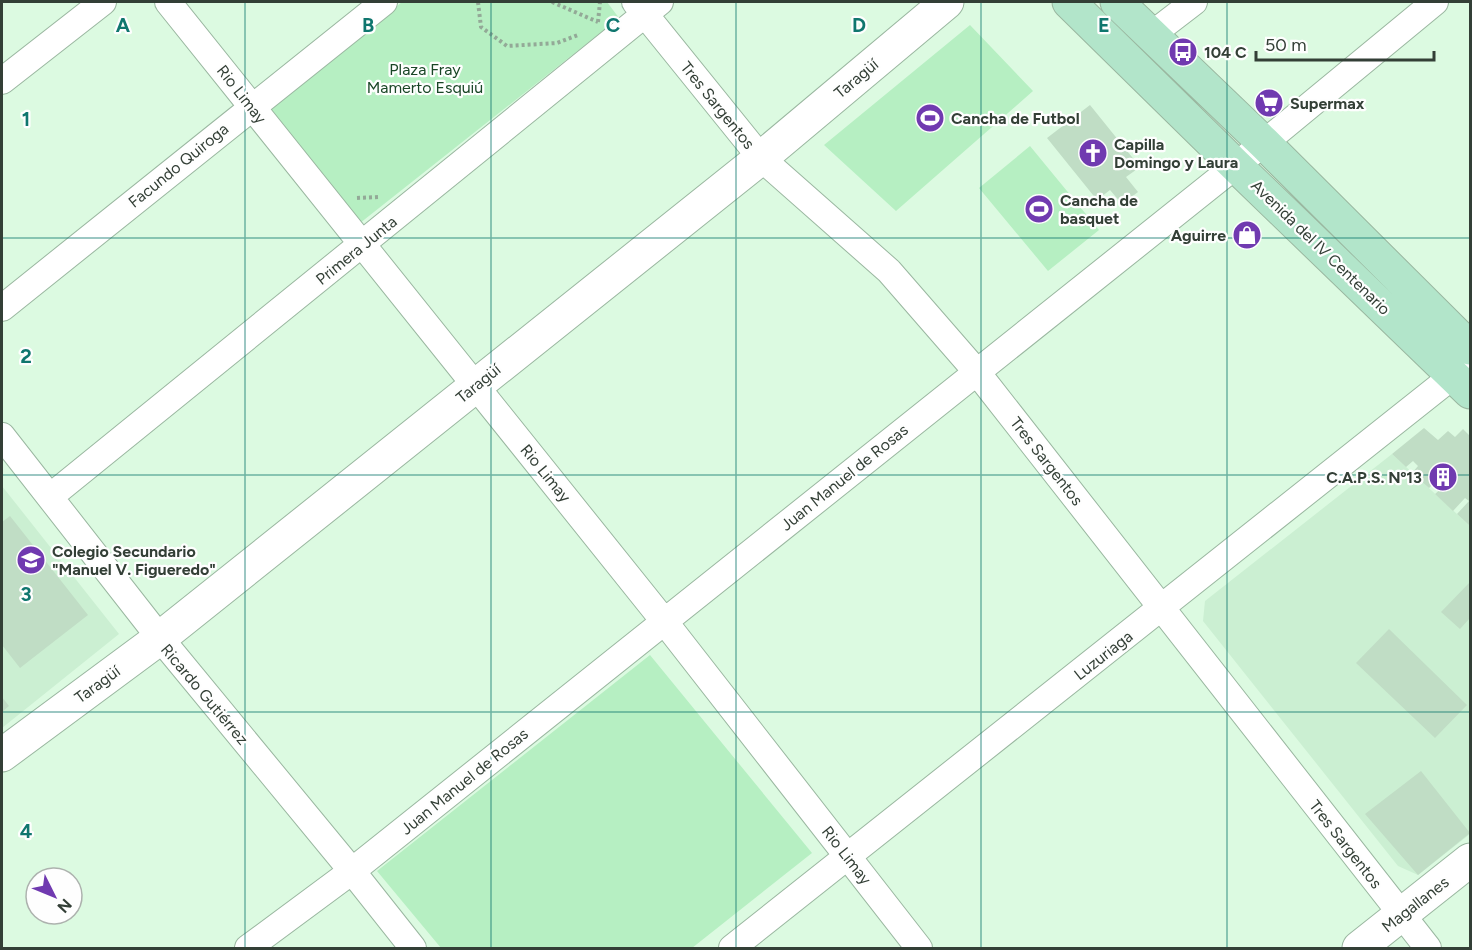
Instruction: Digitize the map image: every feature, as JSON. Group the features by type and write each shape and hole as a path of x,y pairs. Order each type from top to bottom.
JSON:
{"main road":[{"name":"Avenida del IV Centenario","path":"1069,2 1234,164 1466,368"},
{"name":"Avenida del IV Centenario","path":"1117,2 1264,143 1466,368"}],"street":[{"path":"2,81 103,2"},
{"name":"Rio Limay","path":"168,2 663,621 919,948"},
{"name":"Facundo Quiroga","path":"2,308 384,2"},
{"name":"Taragüí","path":"2,754 160,638 761,158 947,2"},
{"path":"1152,35 1194,2"},
{"name":"Juan Manuel de Rosas","path":"248,948 352,871 1234,164 1264,143 1435,2"},
{"name":"Tres Sargentos","path":"647,6 761,158 889,271 976,371 1428,948"},
{"name":"Primera Junta","path":"51,496 362,245 647,6"},
{"name":"Luzuriaga","path":"732,948 1466,368"},
{"name":"Ricardo Gutiérrez","path":"2,435 160,638 413,948"},
{"name":"Magallanes","path":"1359,948 1470,861"}],"path":[{"path":"478,2 481,27 507,46 557,43 587,31 570,45"},
{"path":"552,2 598,22"},
{"path":"593,27 598,22 600,2"},
{"path":"352,198 381,197"}],"shaded area":[{"path":"1392,454 1470,526 1470,834 1418,875 1398,866 1203,621 1205,601"},
{"name":"Colegio Secundario \"Manuel V. Figueredo\"","path":"2,486 119,634 2,728"}],"green space":[{"name":"Plaza Fray Mamerto Esquiú","path":"402,2 607,2 619,18 350,231 260,117"},
{"name":"Cancha de Futbol","path":"970,25 1033,91 896,211 824,145"},
{"name":"Cancha de basquet","path":"1030,146 1099,230 1048,271 979,188"},
{"path":"650,655 812,853 692,948 441,948 377,871"}],"building":[{"name":"Capilla Domingo y Laura","path":"1090,105 1140,167 1126,177 1138,192 1122,204 1110,190 1097,200 1047,138"},
{"name":"C.A.P.S. Nº13","path":"1424,428 1438,440 1448,431 1455,437 1463,429 1470,436 1470,526 1457,514 1469,501 1465,498 1453,511 1435,494 1443,487 1436,481 1429,488 1412,473 1418,466 1413,461 1406,467 1392,454"},
{"path":"10,516 88,615 20,668 2,645 2,522"},
{"path":"1470,582 1470,618 1460,629 1441,612"},
{"path":"1389,629 1467,705 1435,738 1356,663"},
{"path":"2,697 9,706 2,712"},
{"path":"1421,771 1470,833 1418,875 1365,814"}],"place":[{"name":"104 C","path":"1183,52"},
{"name":"Supermax","path":"1269,103"},
{"name":"Cancha de Futbol","path":"930,118"},
{"name":"Capilla Domingo y Laura","path":"1093,153"},
{"name":"Cancha de basquet","path":"1039,209"},
{"name":"Aguirre","path":"1247,235"},
{"name":"C.A.P.S. Nº13","path":"1443,477"},
{"name":"Colegio Secundario \"Manuel V. Figueredo\"","path":"31,560"}]}
